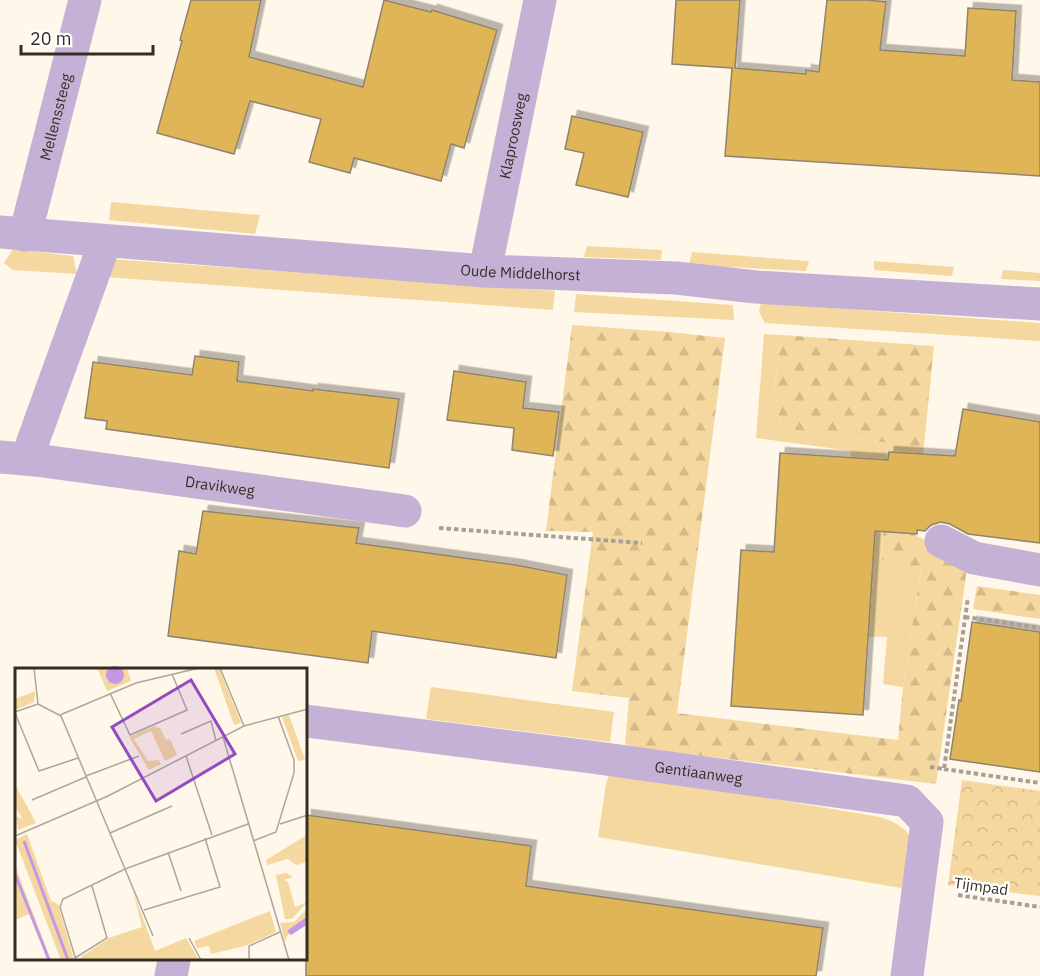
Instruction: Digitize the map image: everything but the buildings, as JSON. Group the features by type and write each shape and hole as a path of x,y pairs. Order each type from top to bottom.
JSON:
{"street":[{"name":"Mellenssteeg","path":"13,234 85,0"},
{"name":"Klaproosweg","path":"485,271 540,0"},
{"name":"Oude Middelhorst","path":"13,234 485,271 676,278 756,287 1040,304"},
{"path":"36,460 32,444 105,242"},
{"name":"Dravikweg","path":"0,457 405,511"},
{"path":"941,541 974,558 1040,570"},
{"name":"Gentiaanweg","path":"308,721 602,758 907,801 927,822 907,976"},
{"path":"171,976 174,961"}],"path":[{"path":"405,511 402,526 642,543"},
{"path":"944,769 974,558"},
{"path":"965,617 1040,628"},
{"path":"921,766 1040,783"},
{"name":"Tijmpad","path":"919,889 1040,907"}],"green space":[{"path":"111,202 260,215 255,234 109,220"},
{"path":"587,246 662,250 661,260 584,257"},
{"path":"13,249 73,256 77,274 13,270 4,263"},
{"path":"692,252 809,261 806,271 689,265"},
{"path":"110,259 555,291 553,310 106,277"},
{"path":"874,261 954,267 952,276 874,270"},
{"path":"1003,270 1040,273 1040,281 1001,279"},
{"path":"576,294 733,305 734,320 574,312"},
{"path":"761,303 1040,323 1040,341 765,323 759,312"},
{"path":"572,325 725,338 677,713 898,740 903,687 921,568 882,560 887,443 781,428 774,388 782,335 934,346 915,535 968,562 936,784 625,745 629,698 572,691 593,532 546,531"},
{"path":"764,334 782,335 774,388 781,428 887,443 882,559 921,567 903,687 883,684 887,637 851,636 848,521 851,451 756,438"},
{"path":"977,586 1040,595 1040,619 973,609"},
{"path":"431,687 614,712 610,742 426,719"},
{"path":"614,772 888,820 900,826 910,836 905,886 901,888 598,837 606,784 609,775"},
{"path":"962,780 1040,791 1040,896 948,885"}]}
